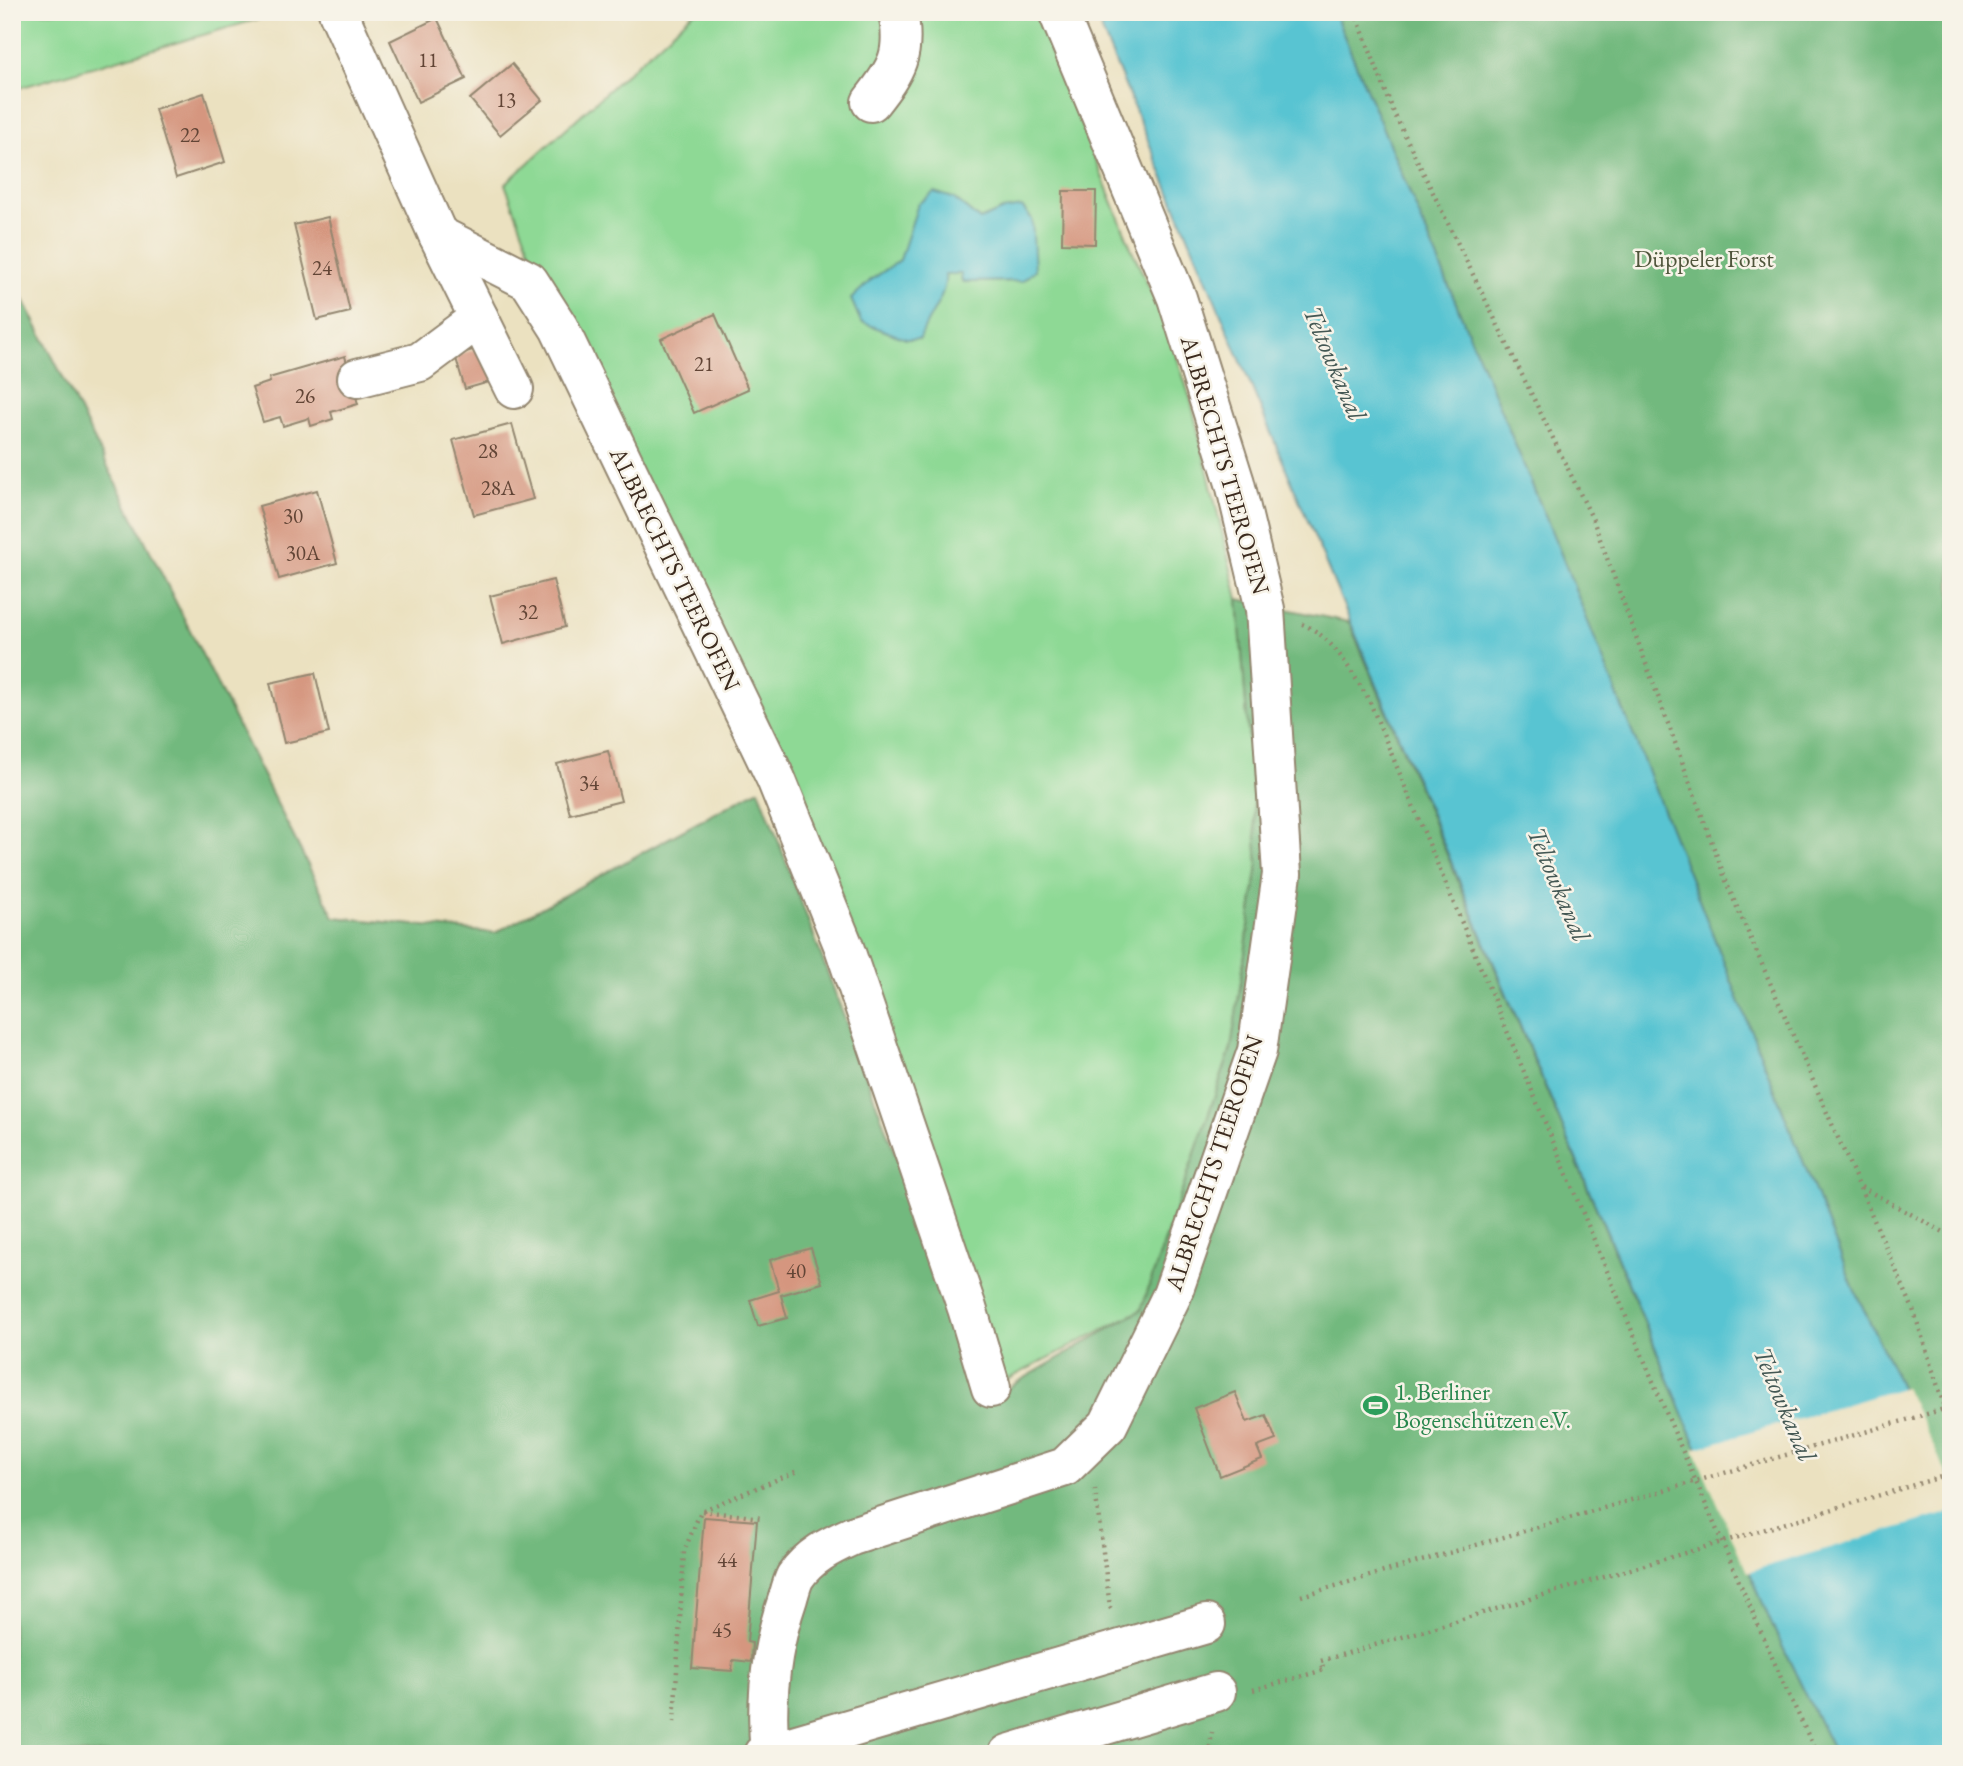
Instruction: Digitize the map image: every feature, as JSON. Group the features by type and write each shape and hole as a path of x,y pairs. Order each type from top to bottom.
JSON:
{"street":[{"path":"338,12 438,235 514,389"},
{"path":"871,102 894,72 903,35 898,12"},
{"name":"ALBRECHTS TEEROFEN","path":"768,1753 769,1695 780,1620 795,1578 821,1550 852,1536 1065,1468 1108,1426 1172,1295 1256,1051 1282,874 1265,609 1235,484 1177,298 1058,12"},
{"name":"ALBRECHTS TEEROFEN","path":"438,235 528,281 559,328 776,779 844,947 967,1308 991,1388"},
{"path":"357,378 420,362 479,318"},
{"path":"768,1753 1206,1624"},
{"path":"1008,1754 1234,1691"}],"path":[{"path":"1355,12 1394,113 1593,520 1729,889 1913,1309 1951,1427"},
{"path":"1265,609 1315,629 1347,664 1369,700 1670,1422 1781,1678 1818,1754"},
{"path":"1860,1186 1951,1236"},
{"path":"1301,1596 1951,1406"},
{"path":"1078,1455 1094,1481 1110,1607 1126,1630 1146,1642"},
{"path":"674,1722 684,1551 701,1511 800,1470"},
{"path":"1234,1691 1324,1670 1321,1661 1951,1474"},
{"path":"701,1511 762,1518"}],"green space":[{"path":"12,12 283,12 12,90"},
{"path":"694,12 1035,12 1132,250 1168,329 1191,401 1238,599 1258,865 1231,1049 1141,1310 991,1388 844,947 559,328 505,184","holes":["953,198 980,220 1003,210 1035,270 1022,281 962,282 961,274 945,274 919,339 871,280 900,260"]},
{"name":"Düppeler Forst","path":"1334,12 1951,12 1951,1491 1854,1289 1561,554"},
{"path":"12,276 334,917 495,933 759,789 987,1400 1141,1310 1231,1049 1258,865 1238,599 1349,622 1772,1625 1835,1754 12,1754"}],"water":[{"name":"Teltowkanal","path":"1094,12 1334,12 1561,554 1854,1289 1951,1491 1951,1754 1835,1754 1772,1625"},
{"path":"934,192 953,198 980,220 1003,210 1022,207 1032,219 1035,270 1022,281 962,282 961,274 945,274 940,299 920,339 906,339 861,322 851,299 871,280 900,260 918,204"}],"pier":[{"path":"1905,1387 1951,1483 1951,1512 1747,1572 1694,1449"}],"building":[{"path":"437,18 466,79 418,102 390,41"},
{"path":"512,64 542,100 500,135 470,99"},
{"path":"204,93 225,162 176,178 155,109"},
{"path":"1063,191 1096,191 1095,244 1062,243"},
{"path":"328,217 350,312 317,320 294,225"},
{"path":"715,314 748,389 694,413 661,339"},
{"path":"487,346 496,380 465,389 455,355"},
{"path":"345,356 358,404 331,412 333,419 311,426 309,418 283,426 280,417 263,422 252,388 270,382 269,378"},
{"path":"512,424 533,499 474,515 453,440"},
{"path":"317,490 337,563 279,579 259,506"},
{"path":"553,580 565,627 503,644 490,596"},
{"path":"315,673 329,733 284,743 270,683"},
{"path":"608,751 621,801 570,814 557,764"},
{"path":"811,1248 822,1283 781,1295 787,1318 758,1326 750,1300 779,1291 770,1260"},
{"path":"1235,1392 1247,1422 1266,1415 1276,1440 1257,1447 1262,1459 1220,1476 1194,1408"},
{"path":"704,1517 757,1521 747,1642 752,1643 751,1662 733,1660 732,1671 692,1668"}],"place":[{"name":"1. Berliner Bogenschützen e.V.","path":"1375,1406"}]}
